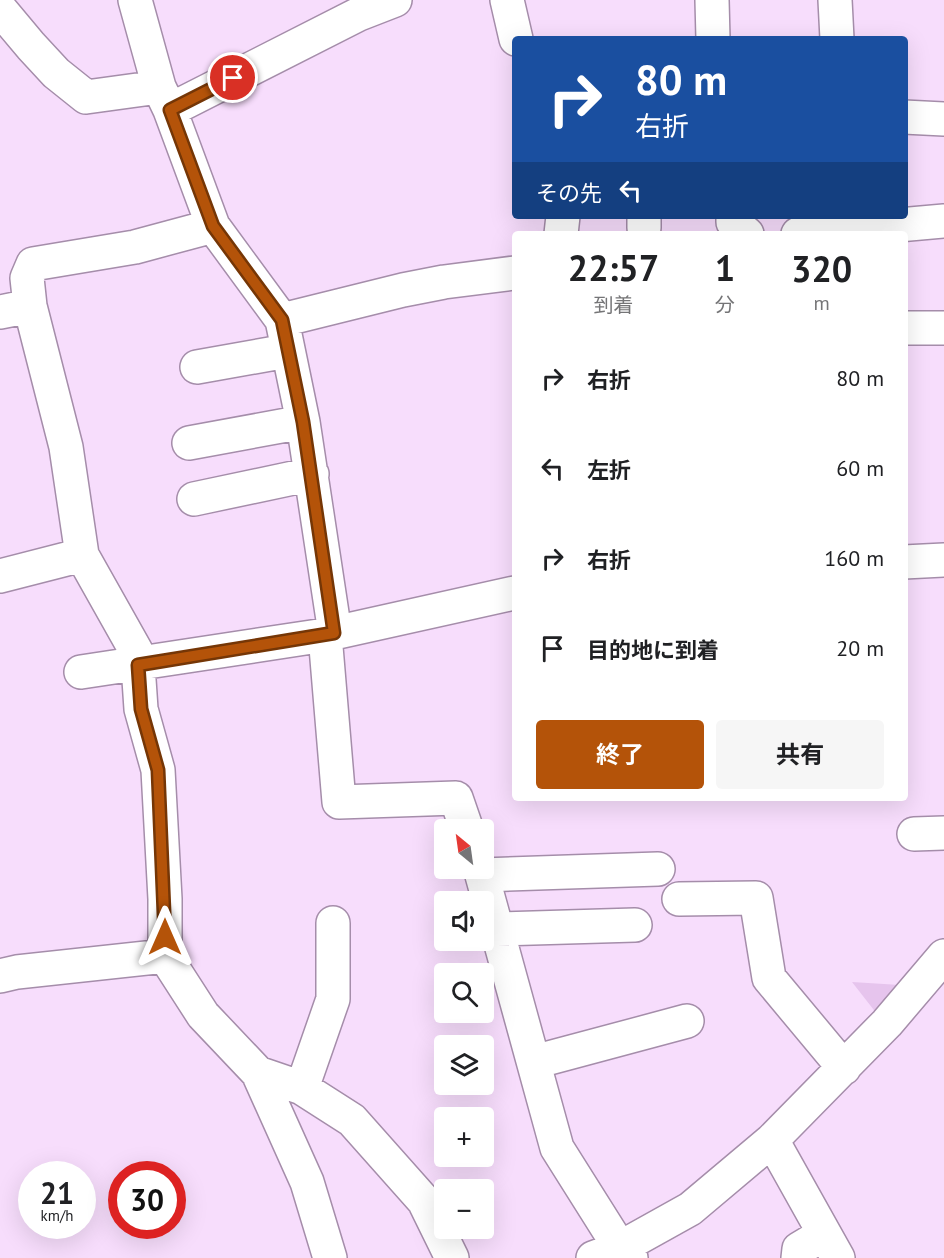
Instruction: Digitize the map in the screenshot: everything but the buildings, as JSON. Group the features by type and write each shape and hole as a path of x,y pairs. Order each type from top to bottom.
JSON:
{"street":[{"path":"135,0 165,98 213,226 285,336 312,474 330,634 339,802 456,798 463,819"},
{"path":"0,9 56,73 86,97 165,98 395,0"},
{"path":"507,0 515,36"},
{"path":"712,0 713,36"},
{"path":"835,0 837,36"},
{"path":"908,117 944,119"},
{"path":"733,219 733,222 744,231"},
{"path":"832,231 944,221"},
{"path":"213,226 135,247 33,264 15,309 66,447 82,555 136,651 141,709 158,770 165,899 165,956 203,1015 258,1073 307,1182 330,1258"},
{"path":"197,367 403,290 512,273"},
{"path":"908,328 944,328"},
{"path":"189,443 303,422"},
{"path":"194,499 312,474"},
{"path":"0,576 82,555"},
{"path":"908,562 944,560"},
{"path":"81,672 330,634 512,592"},
{"path":"494,872 658,868"},
{"path":"483,879 557,1148 615,1255 690,1209 772,1140 887,1023 944,956"},
{"path":"679,899 756,898 769,978 844,1068"},
{"path":"302,1088 333,999 333,923"},
{"path":"497,928 635,925"},
{"path":"0,976 17,972 165,956"},
{"path":"534,1062 687,1021"},
{"path":"258,1073 302,1088 352,1120 424,1201 452,1258"},
{"path":"772,1140 831,1246 800,1249 798,1258"}],"shaded area":[{"path":"852,982 900,985 877,1014"}],"route":[{"path":"165,937 158,770 141,709 138,665 334,633 312,474 282,320 213,226 170,110 233,78"}]}
